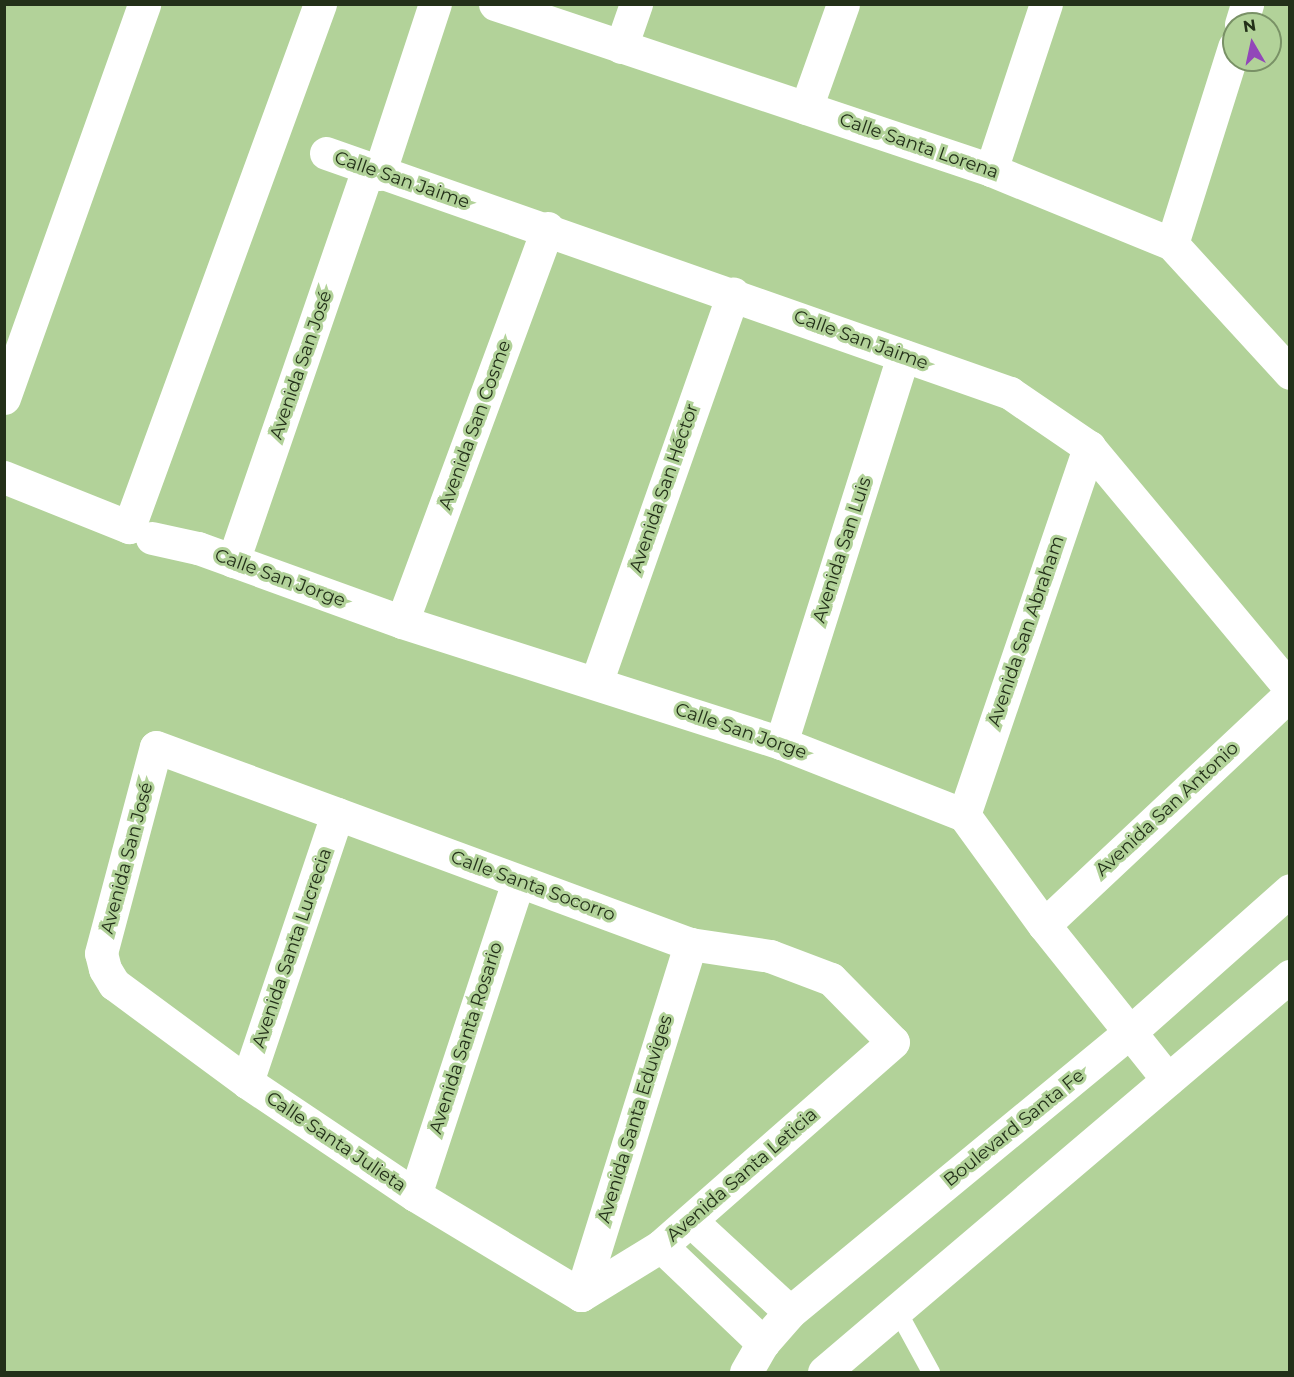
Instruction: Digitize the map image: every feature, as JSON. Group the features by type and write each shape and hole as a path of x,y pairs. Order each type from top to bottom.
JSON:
{"street":[{"path":"4,398 144,4"},
{"path":"4,477 129,527 320,4"},
{"name":"Avenida San José","path":"233,561 435,4"},
{"name":"Calle Santa Lorena","path":"495,4 990,170 1172,244 1290,373"},
{"path":"621,47 636,4"},
{"path":"806,108 843,4"},
{"path":"990,170 1046,4"},
{"path":"1172,244 1226,72"},
{"name":"Calle San Jaime","path":"326,153 373,172 548,228 1010,393 1089,447 1290,688"},
{"name":"Avenida San Cosme","path":"402,622 548,228"},
{"name":"Avenida San Héctor","path":"596,683 733,293"},
{"name":"Avenida San Luis","path":"781,743 903,356"},
{"name":"Avenida San Abraham","path":"964,815 1089,447"},
{"name":"Calle San Jorge","path":"152,538 198,548 402,622 781,743 964,815"},
{"name":"Avenida San Antonio","path":"1044,924 1290,694"},
{"name":"Avenida San José","path":"105,969 101,953 156,747"},
{"name":"Calle Santa Socorro","path":"156,747 690,944 770,956 831,979 893,1042"},
{"name":"Avenida Santa Lucrecia","path":"247,1082 337,814"},
{"path":"964,815 1044,924 1129,1034 1168,1080"},
{"name":"Avenida Santa Rosario","path":"415,1195 518,880"},
{"name":"Boulevard Santa Fe","path":"746,1372 763,1343 790,1312 1129,1034 1290,890"},
{"name":"Avenida Santa Eduviges","path":"581,1295 690,944"},
{"name":"Calle Santa Julieta","path":"105,969 114,984 247,1082 415,1195 581,1295"},
{"path":"824,1372 1290,976"},
{"name":"Avenida Santa Leticia","path":"581,1295 661,1246 893,1042"},
{"path":"691,1221 790,1312"},
{"path":"661,1246 763,1343"}],"lane":[{"path":"897,1310 931,1372"}]}
